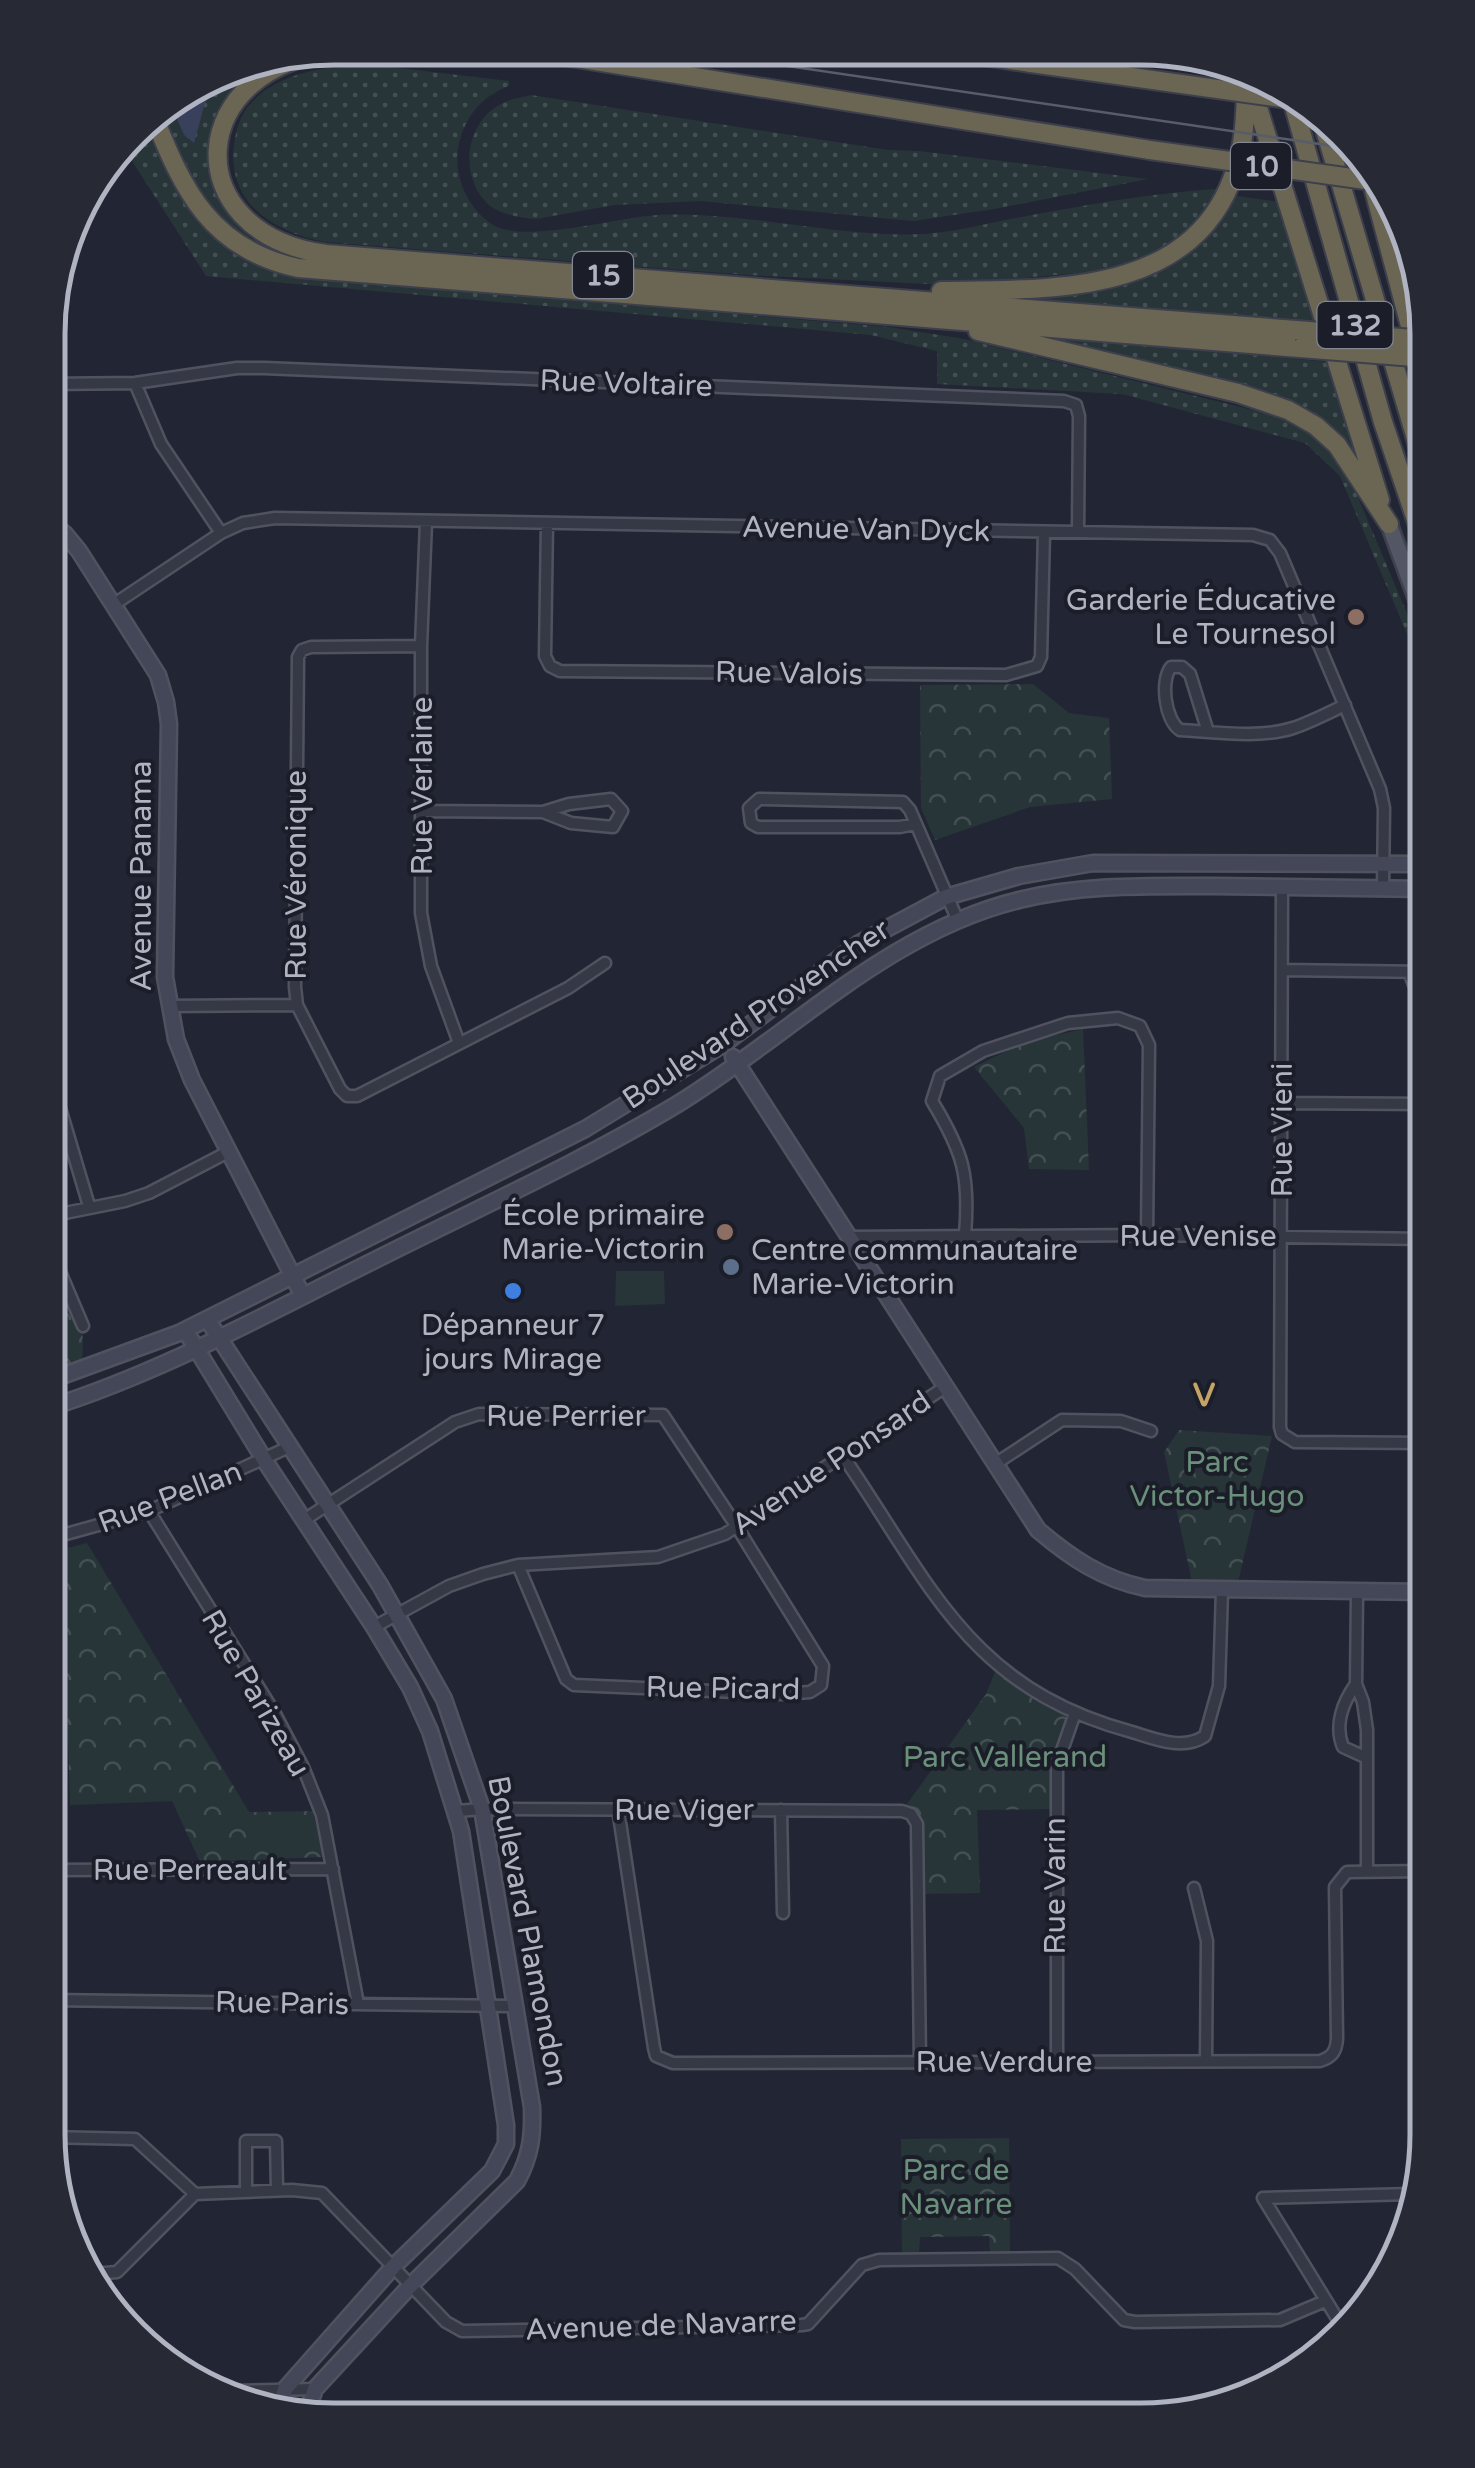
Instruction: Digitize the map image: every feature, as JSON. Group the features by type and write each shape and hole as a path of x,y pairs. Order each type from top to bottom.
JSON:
{"highway":[{"name":"10","path":"618,65 1362,182"},
{"name":"10","path":"1045,65 1266,96"},
{"name":"15","path":"263,74 251,82 226,116 219,154 227,192 240,213 258,231 282,243 313,252 855,294"},
{"path":"855,294 1074,284 1126,275 1166,258 1201,230 1227,191 1241,148 1247,86"},
{"path":"1252,89 1389,524"},
{"name":"132","path":"1296,115 1384,422 1410,499"},
{"path":"159,130 179,177 208,220 241,246 280,264 339,274 934,320 1298,339 1410,340"},
{"name":"132","path":"1329,142 1410,415"},
{"path":"1381,213 1409,320"},
{"path":"855,294 1298,339 1410,355"},
{"path":"934,320 1220,388 1288,410 1338,445 1389,524"}],"main road":[{"path":"1389,524 1410,579"}],"street":[{"name":"Rue Voltaire","path":"65,384 135,383 237,368 264,368 1064,401 1076,405 1079,416 1078,532"},
{"path":"135,383 161,444 220,533"},
{"name":"Avenue Van Dyck","path":"114,605 220,533 243,523 275,518 1253,535 1270,540 1280,552 1380,790 1383,888"},
{"name":"Rue Verlaine","path":"426,522 421,646 424,936 442,1004 459,1044"},
{"name":"Rue Valois","path":"546,524 544,656 550,666 560,670 992,675 1024,672 1037,666 1041,657 1044,532"},
{"name":"Avenue Panama","path":"65,534 158,674 169,724 169,1006 183,1058 302,1296"},
{"name":"Rue Véronique","path":"421,646 312,647 302,650 298,657 294,966 298,1005 340,1089 347,1096 356,1096 568,988 606,963"},
{"path":"1208,732 1190,674 1182,667 1171,667 1165,684 1173,726 1180,730 1208,732 1271,732 1292,729 1345,706"},
{"path":"423,811 543,812 610,799 622,812 613,827 570,823 543,812"},
{"path":"915,824 900,828 758,827 751,824 749,808 759,799 902,802 910,810 958,921"},
{"name":"Boulevard Provencher","path":"65,1375 185,1330 587,1128 724,1044 856,946 946,897 1019,876 1093,863 1410,864"},
{"name":"Boulevard Provencher","path":"65,1402 196,1350 597,1148 677,1104 738,1064 874,966 958,921 1018,900 1078,890 1136,886 1410,889"},
{"name":"Rue Vieni","path":"1282,887 1282,1434 1296,1442 1409,1442"},
{"path":"1283,970 1409,972"},
{"path":"169,1006 298,1005"},
{"path":"965,1235 968,1197 963,1160 932,1101 940,1076 983,1050 1068,1024 1118,1018 1140,1026 1148,1045 1148,1235"},
{"path":"724,1044 1038,1530 1070,1557 1122,1583 1145,1588 1409,1592"},
{"path":"1281,1103 1410,1104"},
{"path":"65,1126 89,1206"},
{"path":"587,1128 597,1148"},
{"path":"65,1212 124,1202 149,1193 228,1152"},
{"name":"Rue Venise","path":"850,1237 1410,1238"},
{"path":"65,1283 84,1326"},
{"name":"Boulevard Plamondon","path":"208,1319 397,1614 444,1699 482,1808 532,2107 534,2138 517,2180 412,2285 315,2389 310,2402"},
{"name":"Boulevard Plamondon","path":"185,1330 374,1627 430,1731 457,1811 506,2144 492,2170 393,2267 285,2389 283,2398"},
{"name":"Avenue Ponsard","path":"374,1627 449,1586 518,1565 658,1557 692,1547 737,1527 945,1387"},
{"name":"Rue Perrier","path":"304,1520 455,1422 478,1414 663,1416 737,1527"},
{"path":"995,1464 1062,1420 1121,1421 1150,1431"},
{"name":"Rue Pellan","path":"65,1534 149,1511 290,1447"},
{"path":"842,1456 932,1596 965,1633 1009,1675 1076,1713 1169,1742 1184,1744 1205,1736 1220,1686 1222,1591"},
{"name":"Rue Parizeau","path":"149,1511 304,1767 322,1816 358,2004"},
{"name":"Rue Picard","path":"518,1565 566,1679 574,1685 810,1692 822,1685 823,1666 737,1527"},
{"path":"1357,1592 1356,1684 1363,1702 1367,1758 1367,1871 1409,1871"},
{"path":"1356,1684 1346,1697 1339,1736 1343,1747 1367,1758"},
{"name":"Rue Varin","path":"1057,2062 1056,1765 1076,1713"},
{"name":"Rue Viger","path":"457,1811 482,1808 912,1814 917,1824 920,2062"},
{"name":"Rue Verdure","path":"618,1809 656,2056 673,2062 1320,2061 1330,2058 1336,2050 1336,1887 1347,1872 1367,1871"},
{"path":"780,1810 783,1913"},
{"name":"Rue Perreault","path":"65,1870 333,1869"},
{"path":"1194,1888 1207,1941 1206,2061"},
{"name":"Rue Paris","path":"65,2000 515,2006"},
{"path":"65,2138 135,2139 195,2194 117,2272 104,2273"},
{"path":"246,2191 246,2141 276,2141 276,2190"},
{"name":"Avenue de Navarre","path":"195,2194 276,2190 322,2193 453,2328 462,2330 808,2324 870,2260 1058,2258 1075,2269 1124,2320 1135,2322 1280,2320 1326,2301"},
{"path":"1337,2318 1263,2198 1403,2194"},
{"path":"253,2390 315,2389"}],"green space":[{"path":"345,66 382,66 509,81 509,86 478,106 468,121 460,139 457,163 463,187 475,208 493,225 508,230 549,231 640,217 691,215 857,232 923,234 1118,200 1217,189 1190,230 1147,258 1088,272 949,285 747,275 325,242 288,231 258,212 238,184 234,145 242,117 261,93 295,76"},
{"path":"247,80 231,96 219,119 212,142 212,167 218,192 250,237 247,243 205,200 166,125 199,101"},
{"path":"531,95 888,150 1148,179 913,221 701,201 614,205 523,218 502,212 485,201 476,188 469,159 476,131 484,118 508,101"},
{"path":"153,136 176,188 197,221 224,245 288,277 889,327 964,339 1281,417 1319,442 1349,476 1410,620 1410,641 1340,476 1305,443 1122,394 937,384 937,351 871,335 206,276 131,159"},
{"path":"1237,196 1280,202 1317,325 1019,302 1018,297 1087,292 1143,279 1192,249"},
{"path":"1030,335 1329,362 1360,462 1321,420"},
{"path":"1033,684 1069,713 1109,718 1112,799 1030,807 935,840 921,808 920,685"},
{"path":"1083,1029 1089,1170 1029,1169 1024,1128 974,1067 1025,1042"},
{"path":"616,1271 664,1271 665,1304 615,1306"},
{"path":"65,1284 83,1326 82,1370 65,1373"},
{"name":"Parc Victor-Hugo","path":"1179,1430 1272,1436 1238,1582 1192,1582 1164,1452"},
{"path":"87,1543 249,1812 313,1811 323,1857 200,1862 172,1801 70,1805 65,1549"},
{"name":"Parc Vallerand","path":"997,1667 1075,1713 1061,1746 1054,1809 977,1810 980,1893 918,1894 917,1824 902,1811 986,1694"},
{"path":"258,1818 305,1818 305,1843 258,1842"},
{"name":"Parc de Navarre","path":"1009,2138 1010,2251 990,2252 989,2236 920,2237 919,2252 902,2252 901,2139"}],"water":[{"path":"209,96 194,143 184,135 176,117"}],"tram line":[{"path":"781,65 1333,146"}],"place":[{"name":"Garderie Éducative Le Tournesol","path":"1356,617"},
{"name":"École primaire Marie-Victorin","path":"725,1232"},
{"name":"Centre communautaire Marie-Victorin","path":"731,1267"},
{"name":"Dépanneur 7 jours Mirage","path":"513,1291"}],"district":[{"name":"V","path":"1204,1395"}]}
